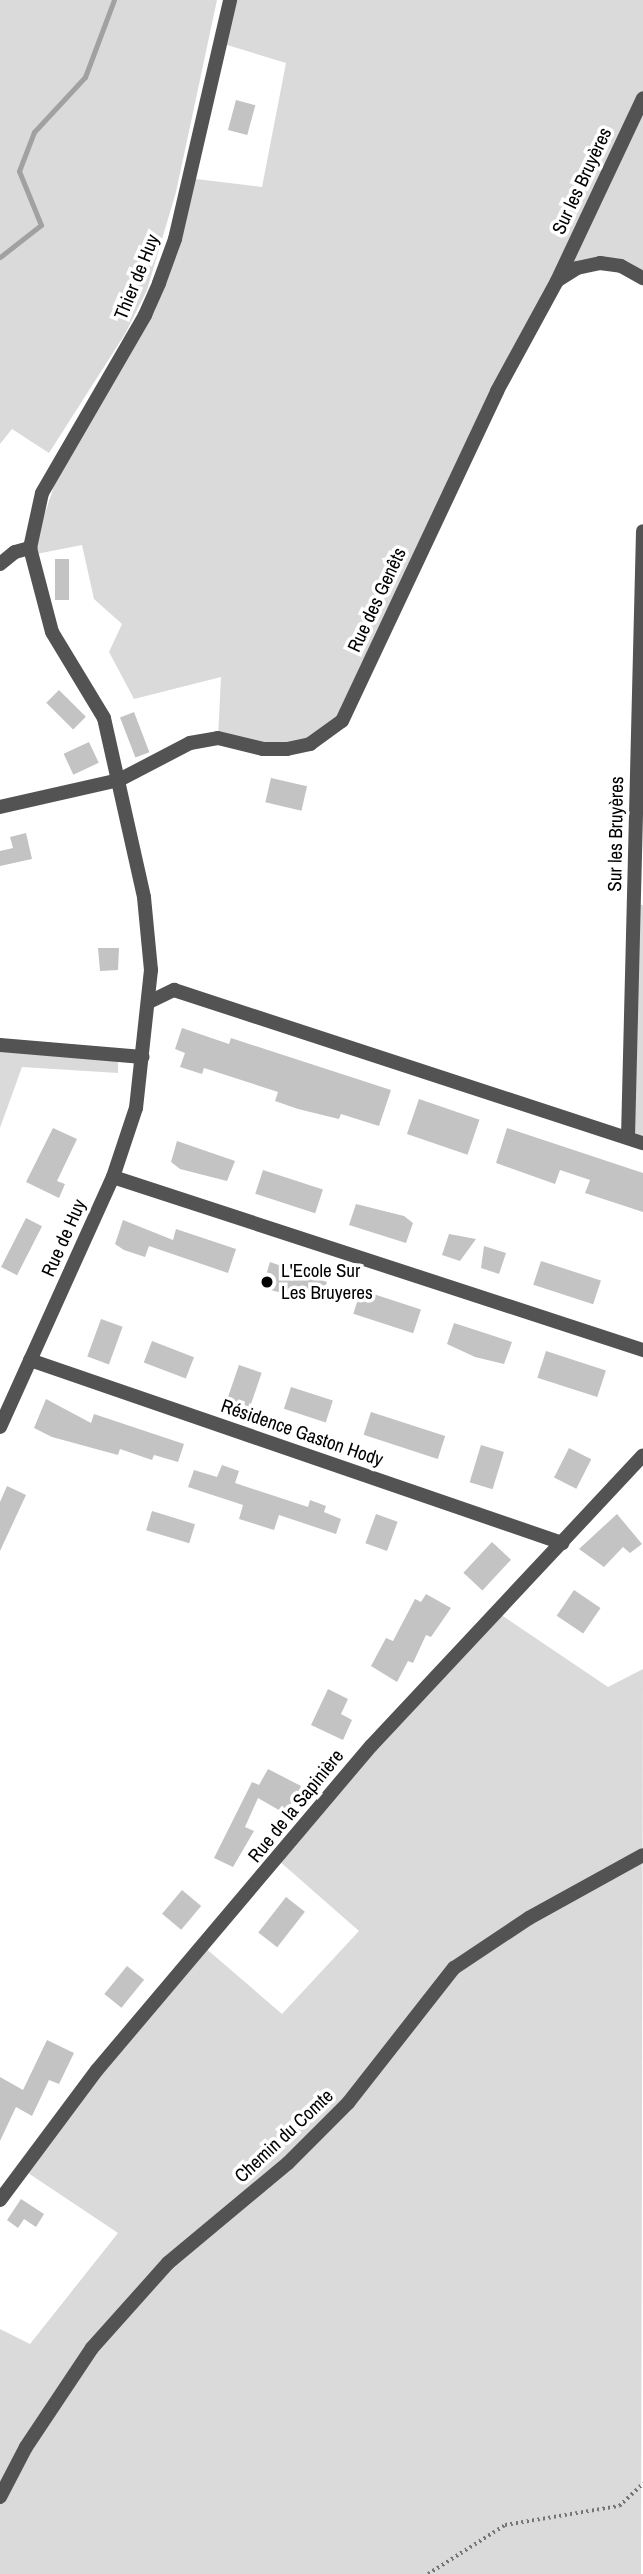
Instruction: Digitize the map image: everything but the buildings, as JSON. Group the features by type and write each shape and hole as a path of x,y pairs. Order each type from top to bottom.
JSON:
{"street":[{"name":"Thier de Huy","path":"119,780 104,718 52,632 30,548 42,493 145,315 159,283 175,239 230,0"},
{"name":"Sur les Bruyères","path":"557,281 643,98"},
{"path":"557,281 577,268 600,263 621,266 643,278"},
{"name":"Rue des Genêts","path":"119,780 190,743 218,738 263,748 287,748 310,744 342,721 497,391 557,281"},
{"name":"Sur les Bruyères","path":"628,1138 643,531"},
{"path":"1,564 30,548"},
{"path":"0,807 119,780"},
{"name":"Rue de Huy","path":"0,1427 113,1177 136,1108 149,1002 144,897 119,780"},
{"path":"149,1002 174,990 643,1143"},
{"path":"0,1045 142,1057"},
{"path":"113,1177 643,1350"},
{"name":"Résidence Gaston Hody","path":"30,1360 562,1543"},
{"name":"Rue de la Sapinière","path":"0,2200 97,2070 370,1746 643,1454"},
{"name":"Chemin du Comte","path":"0,2497 26,2447 92,2348 168,2263 288,2163 348,2103 454,1968 529,1918 643,1855"}],"path":[{"path":"428,2574 505,2525 619,2506 643,2484"}],"shaded area":[{"path":"0,0 217,0 176,192 147,290 125,334 49,453 12,429 0,444"},
{"path":"230,0 643,0 643,278 600,263 557,281 342,721 310,744 263,749 218,738 221,677 134,699 109,652 122,624 94,599 82,545 31,555 64,456 145,315 188,178 262,187 286,63 217,42"},
{"path":"634,904 643,905 643,1143 628,1137"},
{"path":"0,1045 118,1055 118,1073 22,1067 0,1128"},
{"path":"497,1612 608,1687 643,1669 641,2574 0,2574 0,2329 30,2344 118,2233 22,2169 203,1946 282,2014 359,1931 278,1860"}],"waterway":[{"path":"0,257 41,225 19,171 34,132 85,77 114,0"}],"place":[{"name":"L'Ecole Sur Les Bruyeres","path":"267,1282"}]}
